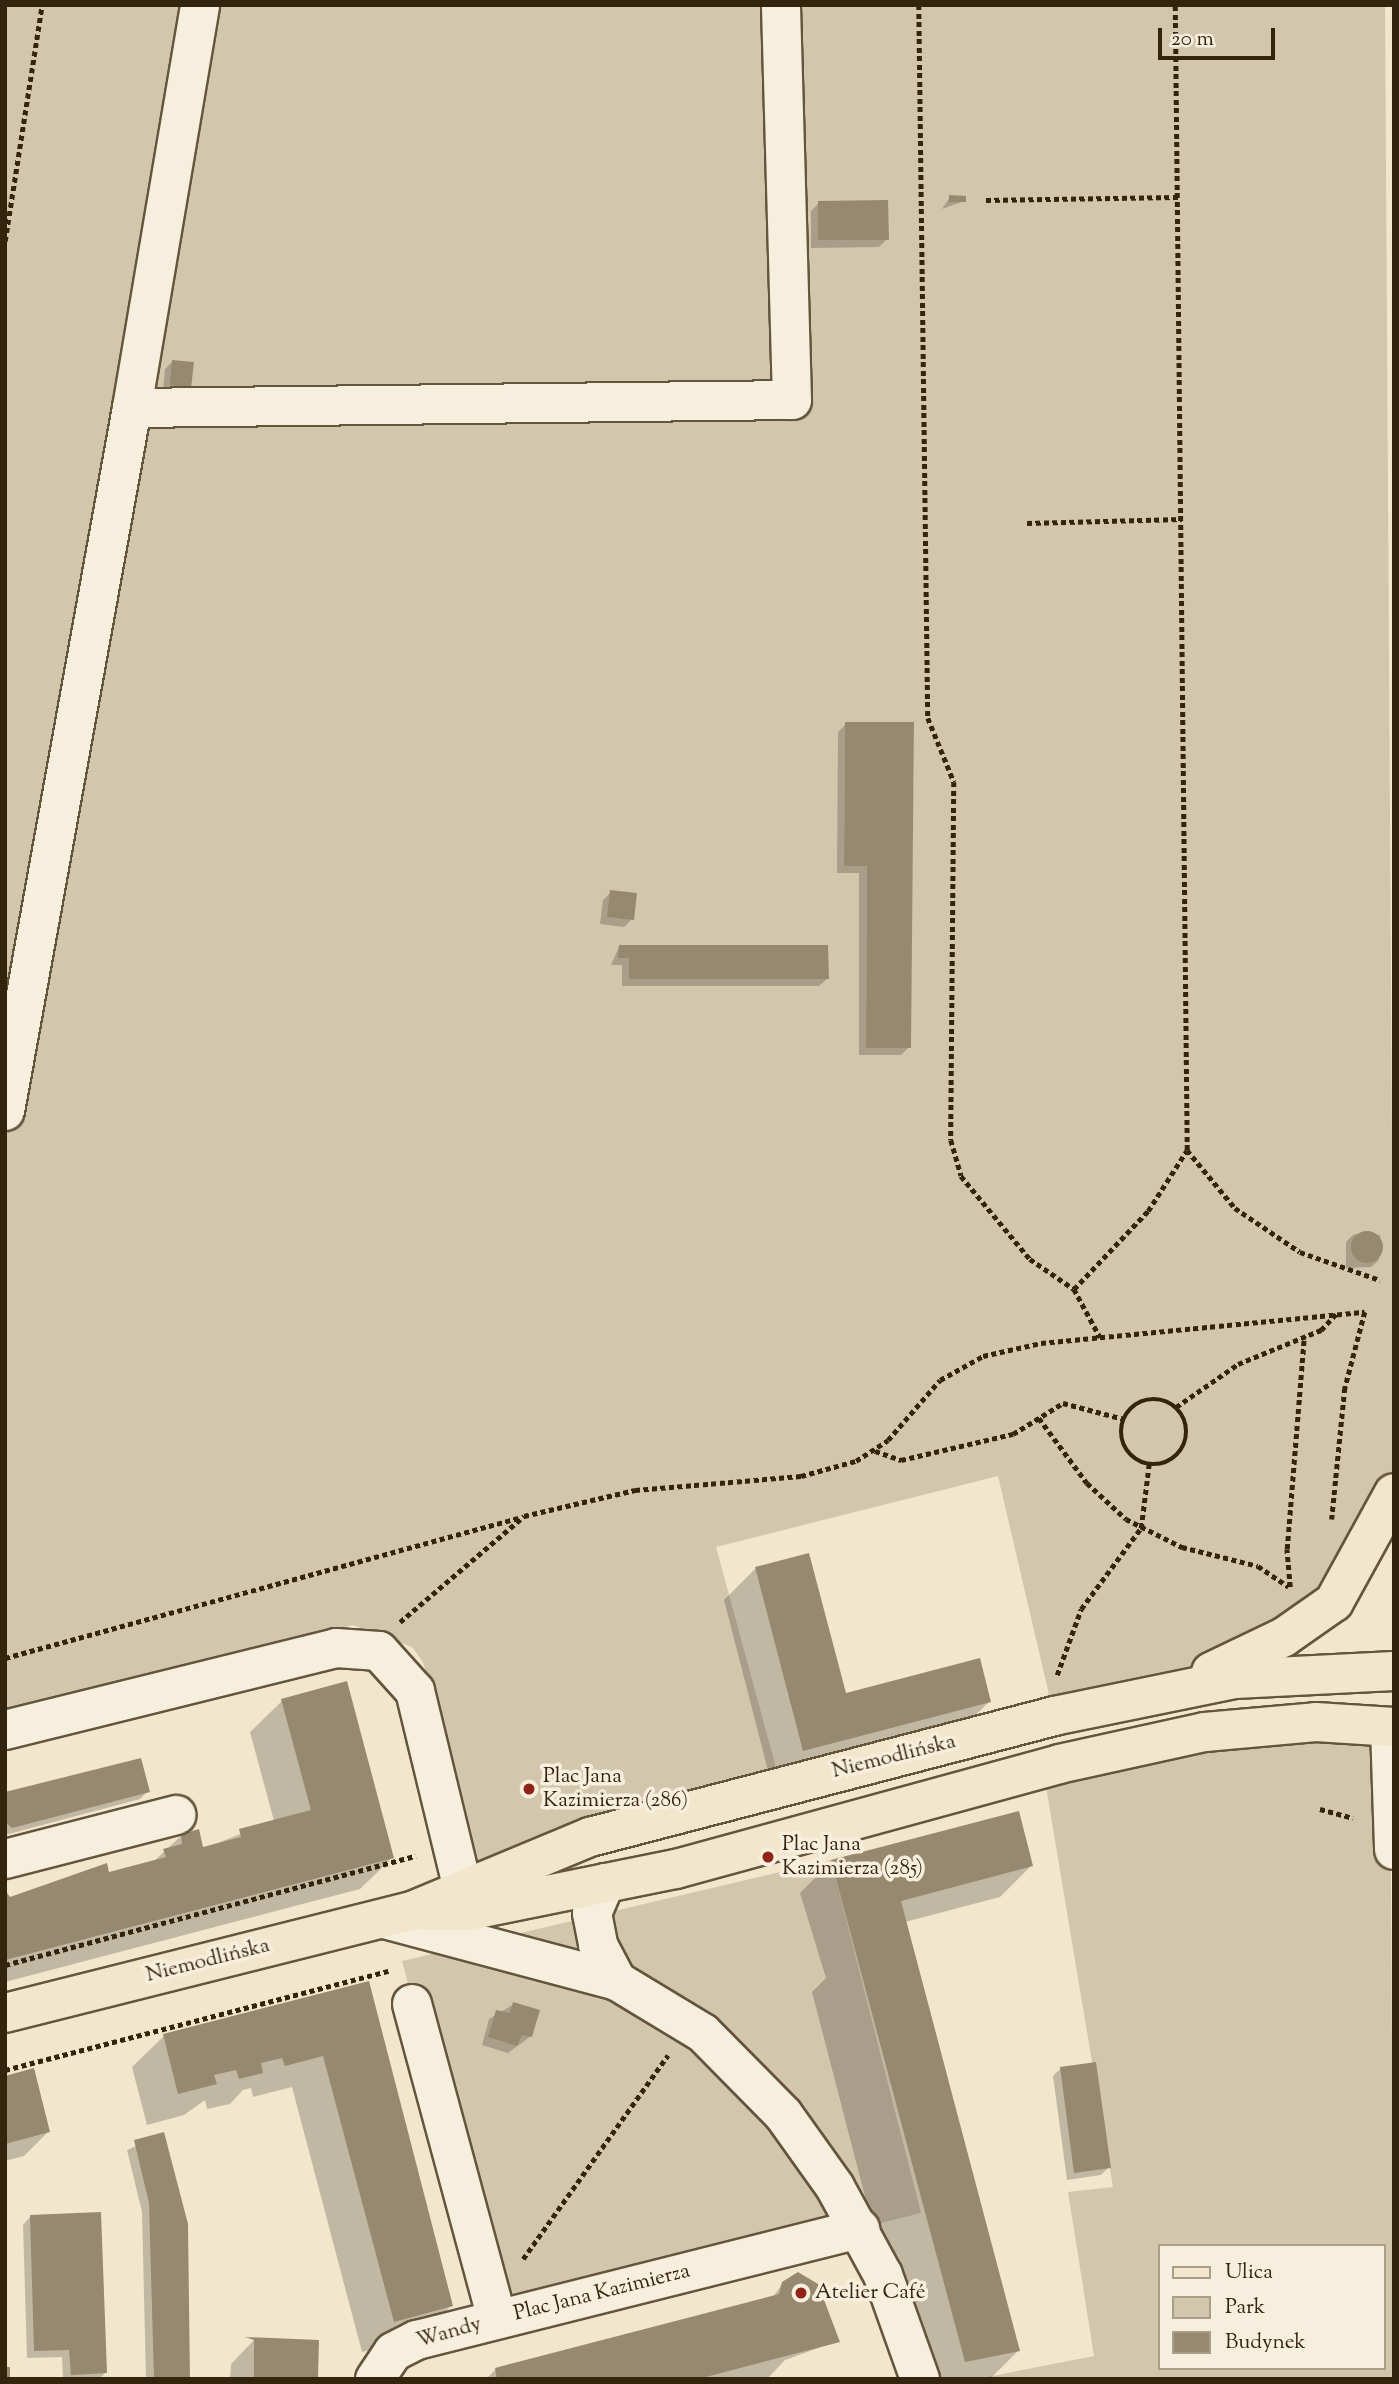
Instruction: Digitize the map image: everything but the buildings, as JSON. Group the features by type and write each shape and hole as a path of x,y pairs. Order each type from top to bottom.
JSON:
{"main road":[{"path":"1172,1690 1284,1637 1334,1602 1394,1493"},
{"path":"1392,1727 1393,1667"},
{"name":"Niemodlińska","path":"398,1915 462,1885 590,1837 1172,1690 1301,1672 1393,1667"},
{"name":"Niemodlińska","path":"5,2013 398,1915 467,1911 605,1883 1205,1732 1315,1722 1392,1727"}],"street":[{"path":"5,1111 132,408 200,5"},
{"path":"132,408 792,400 781,5"},
{"path":"5,1730 336,1648 379,1651 415,1691 462,1885"},
{"path":"1392,1727 1394,1850"},
{"path":"5,1859 176,1815"},
{"path":"605,1883 592,1913 598,1945 617,1981"},
{"path":"398,1915 617,1981 690,2023 783,2114 860,2229 920,2379"},
{"name":"Plac Jana Kazimierza","path":"405,1986 495,2310 860,2229"},
{"name":"Wandy","path":"375,2379 393,2352 495,2310"}],"path":[{"path":"5,241 42,5"},
{"path":"919,5 928,718 954,782 951,1140 961,1176 1030,1259 1074,1289 1100,1337"},
{"path":"1074,1289 1148,1211 1187,1150 1175,5"},
{"path":"986,200 1178,197"},
{"path":"1027,523 1182,519"},
{"path":"1187,1150 1235,1208 1278,1238 1300,1252 1380,1280"},
{"path":"5,1658 524,1517 635,1490 801,1476 874,1451 921,1398 966,1363 1020,1346 1365,1312 1345,1388 1330,1527"},
{"path":"1176,1407 1238,1364 1304,1337 1336,1314"},
{"path":"1290,1588 1287,1549 1304,1337"},
{"path":"1149,1399 1176,1407 1187,1431 1181,1452 1164,1464 1149,1464 1127,1450 1124,1419 1149,1399"},
{"path":"874,1451 892,1460 915,1458 1013,1434 1063,1403 1124,1419"},
{"path":"1039,1418 1104,1502 1141,1528 1182,1547 1258,1566 1290,1588 1297,1598"},
{"path":"1057,1674 1081,1609 1141,1528 1149,1464"},
{"path":"379,1651 410,1609 524,1517"},
{"path":"1290,1588 1301,1580"},
{"path":"5,1965 412,1860 424,1844 451,1837"},
{"path":"5,2070 405,1986"},
{"path":"495,2310 690,2023"}],"green space":[{"path":"5,5 1385,5 1394,1466 1381,1515 1284,1637 1054,1716 998,1476 716,1547 781,1786 480,1867 423,1662 412,1647 353,1625 5,1713","holes":["845,722 914,722 910,1048 866,1047 867,866 844,865"]},
{"path":"1390,1727 1394,2379 977,2379 1094,2356 1068,2192 1113,2187 1043,1769"},
{"path":"831,1860 921,2213 497,2319 402,1961"}],"place":[{"name":"Plac Jana Kazimierza (286)","path":"529,1789"},
{"name":"Plac Jana Kazimierza (285)","path":"768,1857"},
{"name":"Atelier Café","path":"801,2293"}]}
